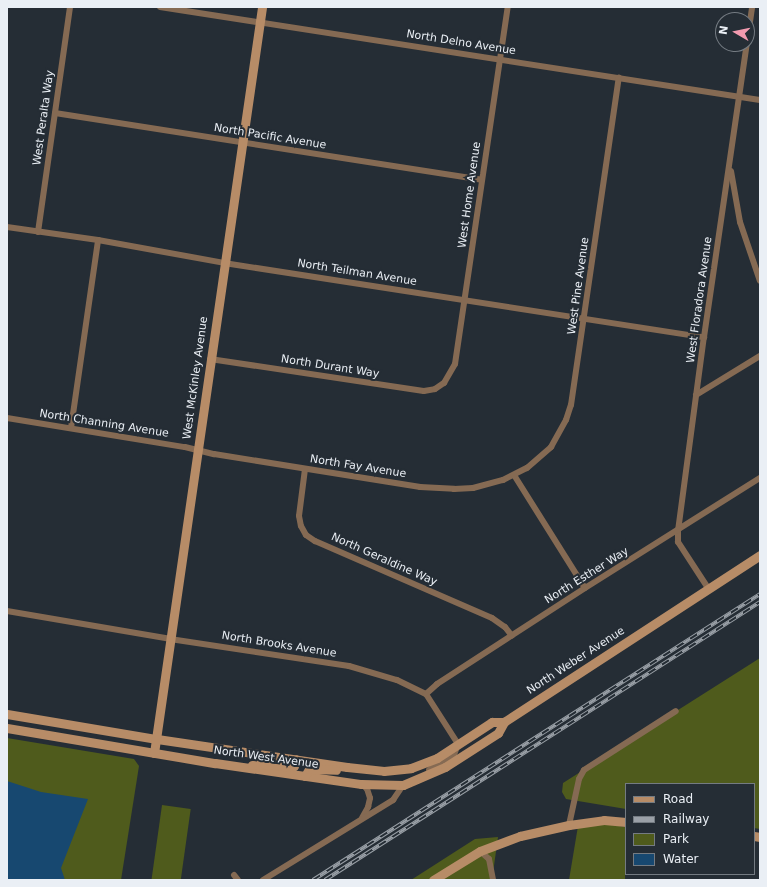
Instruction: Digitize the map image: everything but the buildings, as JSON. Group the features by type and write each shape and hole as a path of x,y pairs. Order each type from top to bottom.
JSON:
{"main road":[{"name":"West McKinley Avenue","path":"154,753 262,7"},
{"name":"North Weber Avenue","path":"398,770 424,764 492,722 504,722 708,588 760,556"},
{"name":"North West Avenue","path":"7,714 156,739 347,767 384,771 398,770"},
{"name":"North West Avenue","path":"7,728 154,753 305,776 361,784 403,785 445,767 498,733 504,722"},
{"path":"237,766 264,764 292,767 294,766 296,759"},
{"path":"305,776 309,769 333,771 347,767"},
{"path":"433,880 480,851 520,836 569,825 604,820 625,822"}],"street":[{"name":"West Peralta Way","path":"38,232 70,7"},
{"name":"North Delno Avenue","path":"160,7 760,100"},
{"name":"West Home Avenue","path":"444,383 455,364 508,7"},
{"name":"West Floradora Avenue","path":"708,588 678,542 678,531 704,337 752,7"},
{"name":"West Pine Avenue","path":"514,475 527,468 551,447 566,420 570,405 619,77"},
{"name":"North Pacific Avenue","path":"55,113 482,180"},
{"path":"730,166 740,222 760,281"},
{"name":"North Teilman Avenue","path":"7,227 98,240 224,263 704,337"},
{"path":"71,428 98,240"},
{"path":"696,396 760,356"},
{"name":"North Durant Way","path":"210,359 424,391 435,389 444,383"},
{"name":"North Channing Avenue","path":"7,418 198,450"},
{"name":"North Fay Avenue","path":"198,450 305,469 436,489 473,488 514,475"},
{"name":"North Geraldine Way","path":"305,469 299,516 300,526 306,535 492,618 505,627 512,636"},
{"path":"514,475 585,588"},
{"name":"North Esther Way","path":"426,694 437,684 585,588 678,531 760,478"},
{"name":"North Brooks Avenue","path":"7,611 170,639 354,667 397,680 426,694"},
{"path":"415,780 428,770 454,756 458,744 426,694"},
{"path":"569,825 579,779 584,770 676,711"},
{"path":"361,784 366,789 370,798 368,807 362,818"},
{"path":"263,880 362,818 373,814 393,800 403,785"},
{"path":"480,851 489,859 493,880"}],"green space":[{"path":"760,658 760,829 755,828 755,783 625,783 625,809 566,799 562,792 563,783"},
{"path":"7,738 134,759 139,766 121,880 7,880"},
{"path":"162,805 191,809 181,880 151,880"},
{"path":"579,820 625,827 625,880 569,880"},
{"path":"498,837 492,880 411,880 475,839"}],"water":[{"path":"7,781 41,792 88,799 61,868 65,880 7,880"}],"railway":[{"path":"313,880 760,594"},
{"path":"325,880 760,602"}]}
